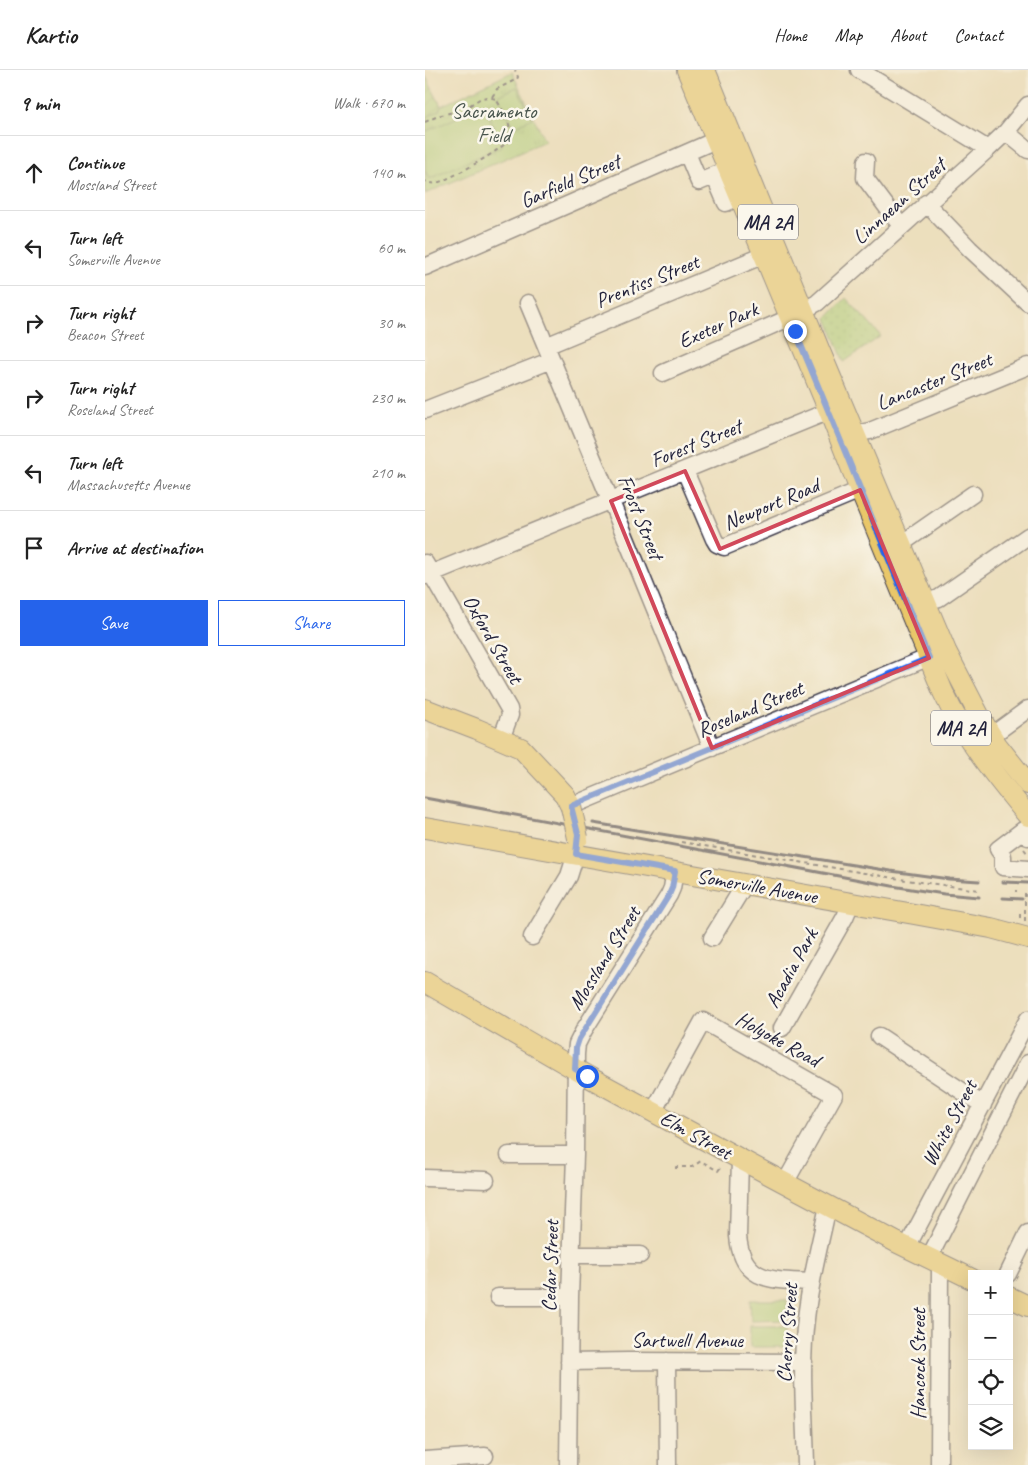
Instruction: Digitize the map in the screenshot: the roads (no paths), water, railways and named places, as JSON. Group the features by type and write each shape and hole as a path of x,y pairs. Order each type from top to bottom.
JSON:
{"main road":[{"name":"MA 2A","path":"687,70 723,137 836,408 860,490 937,654 991,736 1028,784"},
{"name":"MA 2A","path":"705,70 723,137 721,172 739,197 764,256 797,314"},
{"name":"MA 2A","path":"836,408 855,434 925,602 937,654 943,692 960,726 983,760 1028,816"},
{"path":"425,709 519,746 525,751 565,795 571,806 577,846"},
{"name":"Somerville Avenue","path":"425,828 577,846 675,871 991,928 1027,930"},
{"name":"Elm Street","path":"425,982 653,1112 731,1162 785,1183 907,1248 968,1277"},
{"path":"1013,1299 1028,1306"}],"street":[{"path":"859,70 988,149"},
{"name":"Linnaean Street","path":"797,314 824,298 1006,132 1028,105"},
{"path":"1006,132 1028,150"},
{"name":"Garfield Street","path":"425,267 723,137"},
{"path":"687,153 699,182 721,172"},
{"path":"866,161 865,178 901,226"},
{"path":"926,204 970,249 1028,303"},
{"name":"Prentiss Street","path":"425,410 764,256"},
{"name":"Frost Street","path":"528,303 712,748"},
{"name":"Exeter Park","path":"663,373 797,314"},
{"name":"Lancaster Street","path":"855,434 870,431 1028,366"},
{"name":"Forest Street","path":"427,571 611,501 836,408"},
{"name":"Newport Road","path":"685,471 712,535 717,544 724,547 860,490"},
{"path":"901,544 973,494"},
{"path":"925,602 939,598 1028,536"},
{"name":"Oxford Street","path":"427,571 509,709 510,715 501,739"},
{"name":"Roseland Street","path":"571,806 937,654"},
{"path":"991,736 1019,710"},
{"path":"1028,836 1023,830 998,849 1003,856 1003,867 1028,869"},
{"path":"532,937 569,876 577,846"},
{"name":"Mossland Street","path":"575,1069 576,1048 579,1039 669,895 675,871"},
{"path":"712,938 745,884"},
{"name":"Acadia Park","path":"782,1028 845,917 851,902"},
{"name":"White Street","path":"907,1248 983,1105 1020,1042 1028,1019"},
{"name":"Holyoke Road","path":"653,1112 703,1021 834,1095 785,1183"},
{"path":"879,1036 983,1105"},
{"path":"935,1261 1028,1063"},
{"name":"Cedar Street","path":"568,1465 570,1297 575,1155 575,1069"},
{"path":"509,1156 575,1155"},
{"path":"731,1162 739,1248 743,1259 764,1278 811,1282"},
{"path":"425,1178 486,1180"},
{"name":"Cherry Street","path":"806,1465 805,1321 811,1282 829,1206"},
{"path":"1010,1268 1028,1233"},
{"path":"572,1255 640,1255"},
{"name":"Hancock Street","path":"935,1261 939,1465"},
{"path":"498,1297 570,1297"},
{"path":"667,1361 669,1465"},
{"name":"Sartwell Avenue","path":"569,1362 804,1362"},
{"path":"425,1460 485,1456"}],"railway":[{"path":"425,798 892,886 979,897"},
{"path":"593,823 891,871 979,881"},
{"path":"1003,882 1028,883"},
{"path":"1003,898 1022,899"}],"park label":[{"name":"Sacramento Field","path":"494,123"}]}
